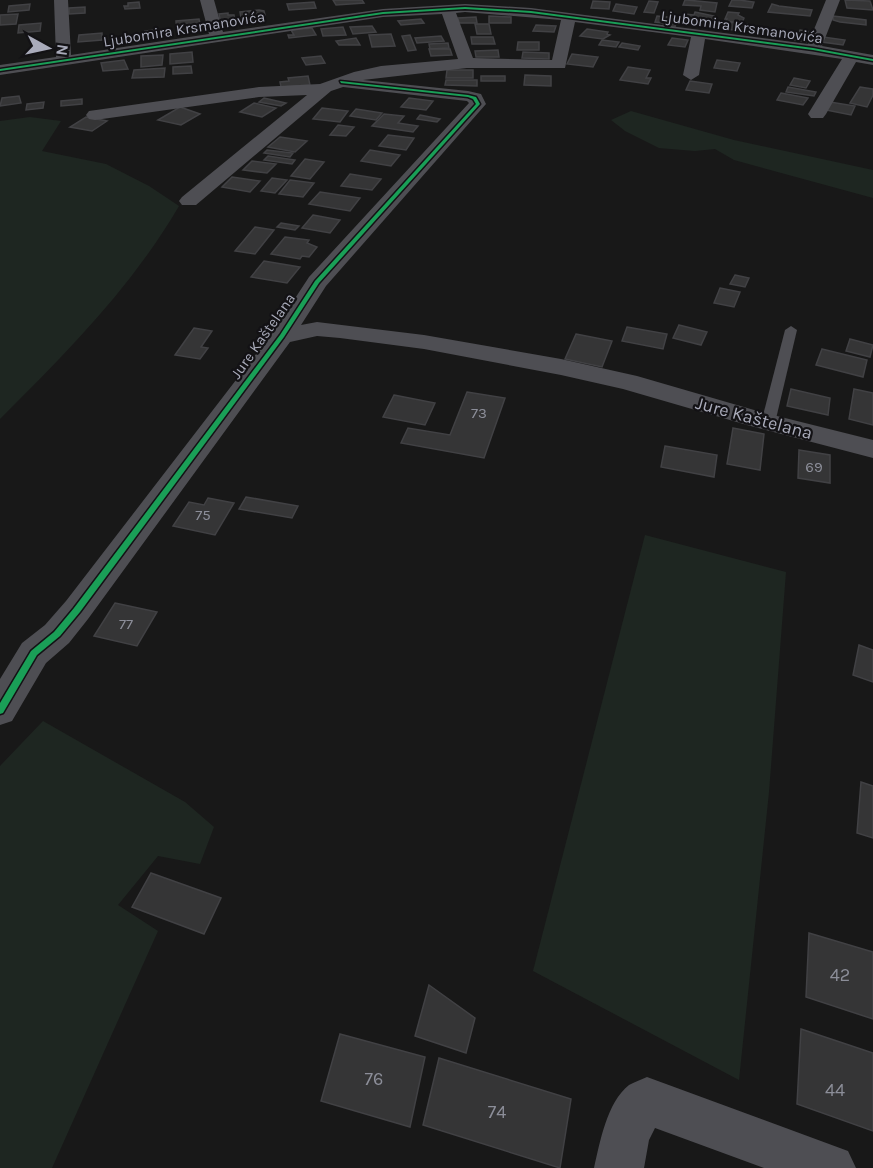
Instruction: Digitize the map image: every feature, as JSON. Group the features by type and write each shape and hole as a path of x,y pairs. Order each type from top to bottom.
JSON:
{"street":[{"path":"61,0 64,61"},
{"name":"Ljubomira Krsmanovića","path":"207,0 217,38"},
{"name":"Ljubomira Krsmanovića","path":"813,49 833,0"},
{"name":"Ljubomira Krsmanovića","path":"0,70 217,38 380,7 530,6 569,17 813,49 873,60"},
{"path":"447,8 467,63"},
{"path":"94,115 258,92 332,86 381,71 467,63 560,65 569,17"},
{"name":"Ljubomira Krsmanovića","path":"691,75 699,34"},
{"path":"818,114 852,56"},
{"path":"189,201 332,86"},
{"name":"Jure Kaštelana","path":"0,663 13,662 34,653 57,634 282,336 317,282 478,104 475,98 468,96 332,86"},
{"path":"296,313 317,329"},
{"name":"Jure Kaštelana","path":"282,336 317,329 424,342 572,370 628,382 768,423 873,449"},
{"name":"Jure Kaštelana","path":"0,710 34,653"},
{"path":"619,1168 628,1126 636,1111 647,1101 831,1168"}],"lane":[{"path":"768,423 791,330"}],"shaded area":[{"path":"631,111 734,140 873,170 873,198 734,160 715,149 695,151 659,148 625,131 611,120"},
{"path":"30,117 61,121 42,151 106,164 149,186 179,206 119,292 73,344 0,419 0,121"},
{"path":"645,535 786,572 769,792 739,1080 533,971"},
{"path":"43,721 185,802 214,827 200,864 158,856 118,905 158,931 52,1168 0,1168 0,766"}],"building":[{"path":"333,0 362,0 364,3 336,5"},
{"path":"685,0 717,3 715,12 700,10 701,6 683,5"},
{"path":"732,0 754,2 752,8 729,6"},
{"path":"845,0 870,1 873,10 847,8"},
{"path":"593,1 610,2 609,9 591,8"},
{"path":"649,1 658,2 654,13 644,12"},
{"path":"139,2 140,8 125,9 124,6 128,6 128,3"},
{"path":"314,2 316,8 289,10 287,4"},
{"path":"30,4 29,10 8,12 9,6"},
{"path":"616,4 637,7 634,14 613,11"},
{"path":"772,4 812,10 810,16 768,12"},
{"path":"85,7 85,13 69,14 69,8"},
{"path":"264,11 265,15 241,18 240,12"},
{"path":"695,12 714,16 712,23 683,19 685,14 694,15"},
{"path":"728,12 739,13 738,15 744,18 742,23 726,21"},
{"path":"228,13 228,15 234,15 235,23 221,24 219,14"},
{"path":"18,14 16,24 0,25 0,15"},
{"path":"489,16 511,17 511,23 489,23"},
{"path":"657,16 677,18 675,27 663,26 664,23 655,22"},
{"path":"833,16 866,20 866,25 840,22 833,20"},
{"path":"476,17 477,23 459,23 458,18"},
{"path":"199,19 200,24 192,25 193,31 177,33 176,21"},
{"path":"421,19 424,23 401,25 398,21"},
{"path":"728,22 747,24 745,31 725,29"},
{"path":"41,23 40,31 18,33 19,25"},
{"path":"475,24 489,24 491,34 477,34"},
{"path":"536,25 556,26 554,32 533,31"},
{"path":"372,26 376,32 353,34 350,27"},
{"path":"343,27 346,35 323,36 321,29"},
{"path":"312,28 316,35 289,38 288,35 294,35 291,30"},
{"path":"167,29 167,35 145,37 145,31"},
{"path":"587,29 608,32 607,34 610,35 603,39 580,36"},
{"path":"770,29 792,34 790,39 767,36"},
{"path":"800,30 812,32 806,42 795,40"},
{"path":"102,33 102,40 78,42 79,35"},
{"path":"391,34 395,46 372,47 369,35"},
{"path":"410,35 416,50 408,51 402,36"},
{"path":"441,36 444,41 417,43 415,38"},
{"path":"471,37 493,37 495,44 472,44"},
{"path":"823,37 845,40 843,45 822,42"},
{"path":"356,38 360,45 339,45 336,41"},
{"path":"672,38 688,40 685,47 668,45"},
{"path":"602,40 619,42 616,47 599,45"},
{"path":"518,42 539,42 539,50 517,50"},
{"path":"448,43 449,48 430,49 429,44"},
{"path":"622,43 640,46 638,50 619,47"},
{"path":"429,49 450,49 452,55 431,56"},
{"path":"498,50 499,57 476,57 475,51"},
{"path":"192,52 193,62 170,64 170,54"},
{"path":"523,52 549,53 549,59 522,58"},
{"path":"572,54 598,57 593,67 567,64"},
{"path":"163,55 162,65 141,67 141,56"},
{"path":"321,56 325,63 306,65 302,58"},
{"path":"124,60 128,69 103,71 101,63"},
{"path":"717,60 740,63 737,71 714,68"},
{"path":"191,66 192,73 173,74 173,67"},
{"path":"628,67 650,70 646,78 651,78 648,84 620,80"},
{"path":"165,68 164,77 132,78 134,70"},
{"path":"447,70 473,70 473,78 446,78"},
{"path":"525,75 551,76 551,86 524,85"},
{"path":"308,76 310,85 281,87 280,82 289,81 288,78"},
{"path":"481,76 505,76 505,81 481,81"},
{"path":"794,78 810,81 806,88 790,85"},
{"path":"446,80 477,80 477,86 445,85"},
{"path":"690,81 712,84 709,93 686,90"},
{"path":"788,87 816,92 814,96 786,92"},
{"path":"860,87 873,89 873,95 867,107 850,103"},
{"path":"781,93 808,98 803,105 777,100"},
{"path":"19,96 21,103 0,106 2,98"},
{"path":"264,98 286,103 281,106 259,102"},
{"path":"409,98 433,101 426,110 401,107"},
{"path":"82,99 82,104 61,106 61,101"},
{"path":"44,102 43,108 26,110 27,104"},
{"path":"830,102 855,106 851,115 826,110"},
{"path":"254,103 276,108 262,117 240,112"},
{"path":"180,107 200,114 181,125 158,120"},
{"path":"322,108 348,111 340,122 313,119"},
{"path":"356,109 382,113 376,120 350,116"},
{"path":"384,114 404,116 398,123 418,126 413,132 372,126"},
{"path":"420,115 440,119 437,122 417,119"},
{"path":"86,117 107,121 92,131 70,127"},
{"path":"338,125 354,127 346,136 330,135"},
{"path":"388,135 414,138 406,150 379,146"},
{"path":"280,137 307,141 295,152 268,147"},
{"path":"267,150 293,153 290,157 264,153"},
{"path":"370,150 400,155 391,166 361,161"},
{"path":"268,156 295,160 292,164 264,160"},
{"path":"305,159 324,162 310,179 291,176"},
{"path":"252,161 276,164 267,173 243,170"},
{"path":"350,174 381,179 372,190 341,186"},
{"path":"232,177 260,181 250,192 222,187"},
{"path":"272,178 287,180 275,193 261,191"},
{"path":"290,180 314,183 303,197 279,194"},
{"path":"320,192 360,198 350,211 309,204"},
{"path":"313,215 340,220 330,233 302,228"},
{"path":"281,223 299,226 295,230 277,227"},
{"path":"255,227 274,230 255,254 235,251"},
{"path":"285,237 309,240 307,243 317,247 309,257 302,256 300,259 271,254"},
{"path":"264,261 300,267 287,283 251,277"},
{"path":"735,275 749,278 745,287 730,284"},
{"path":"720,288 740,292 734,307 714,303"},
{"path":"679,325 707,332 701,345 673,338"},
{"path":"627,327 667,334 663,349 622,341"},
{"path":"194,328 212,331 201,347 208,348 200,359 175,355"},
{"path":"576,334 612,341 602,367 565,359"},
{"path":"850,339 873,345 870,357 846,351"},
{"path":"822,349 867,360 863,377 816,365"},
{"path":"791,389 830,398 828,415 787,406"},
{"path":"854,389 873,393 873,425 849,419"},
{"path":"467,392 505,398 484,458 401,443 408,428 450,435"},
{"path":"394,395 435,403 425,425 383,417"},
{"path":"733,428 764,434 760,470 727,464"},
{"path":"665,446 717,455 714,477 661,467"},
{"path":"799,450 830,455 830,483 798,478"},
{"path":"246,497 298,506 292,518 239,509"},
{"path":"208,498 234,503 215,535 173,526 189,502 204,505"},
{"path":"115,603 157,612 137,646 94,636"},
{"path":"859,645 873,650 873,682 853,675"},
{"path":"861,782 873,786 873,838 857,833"},
{"path":"151,873 221,898 204,934 132,907"},
{"path":"809,933 873,952 873,1019 806,997"},
{"path":"429,985 475,1018 466,1053 415,1036"},
{"path":"801,1029 873,1053 873,1131 797,1104"},
{"path":"340,1034 425,1057 410,1127 321,1101"},
{"path":"439,1058 571,1099 560,1168 423,1125"}],"cycle path":[{"path":"0,70 383,13 465,8 531,12 813,49 873,60"},
{"path":"0,710 34,653 57,634 77,610 282,336 317,282 478,104 475,98 468,96 341,82"}]}
